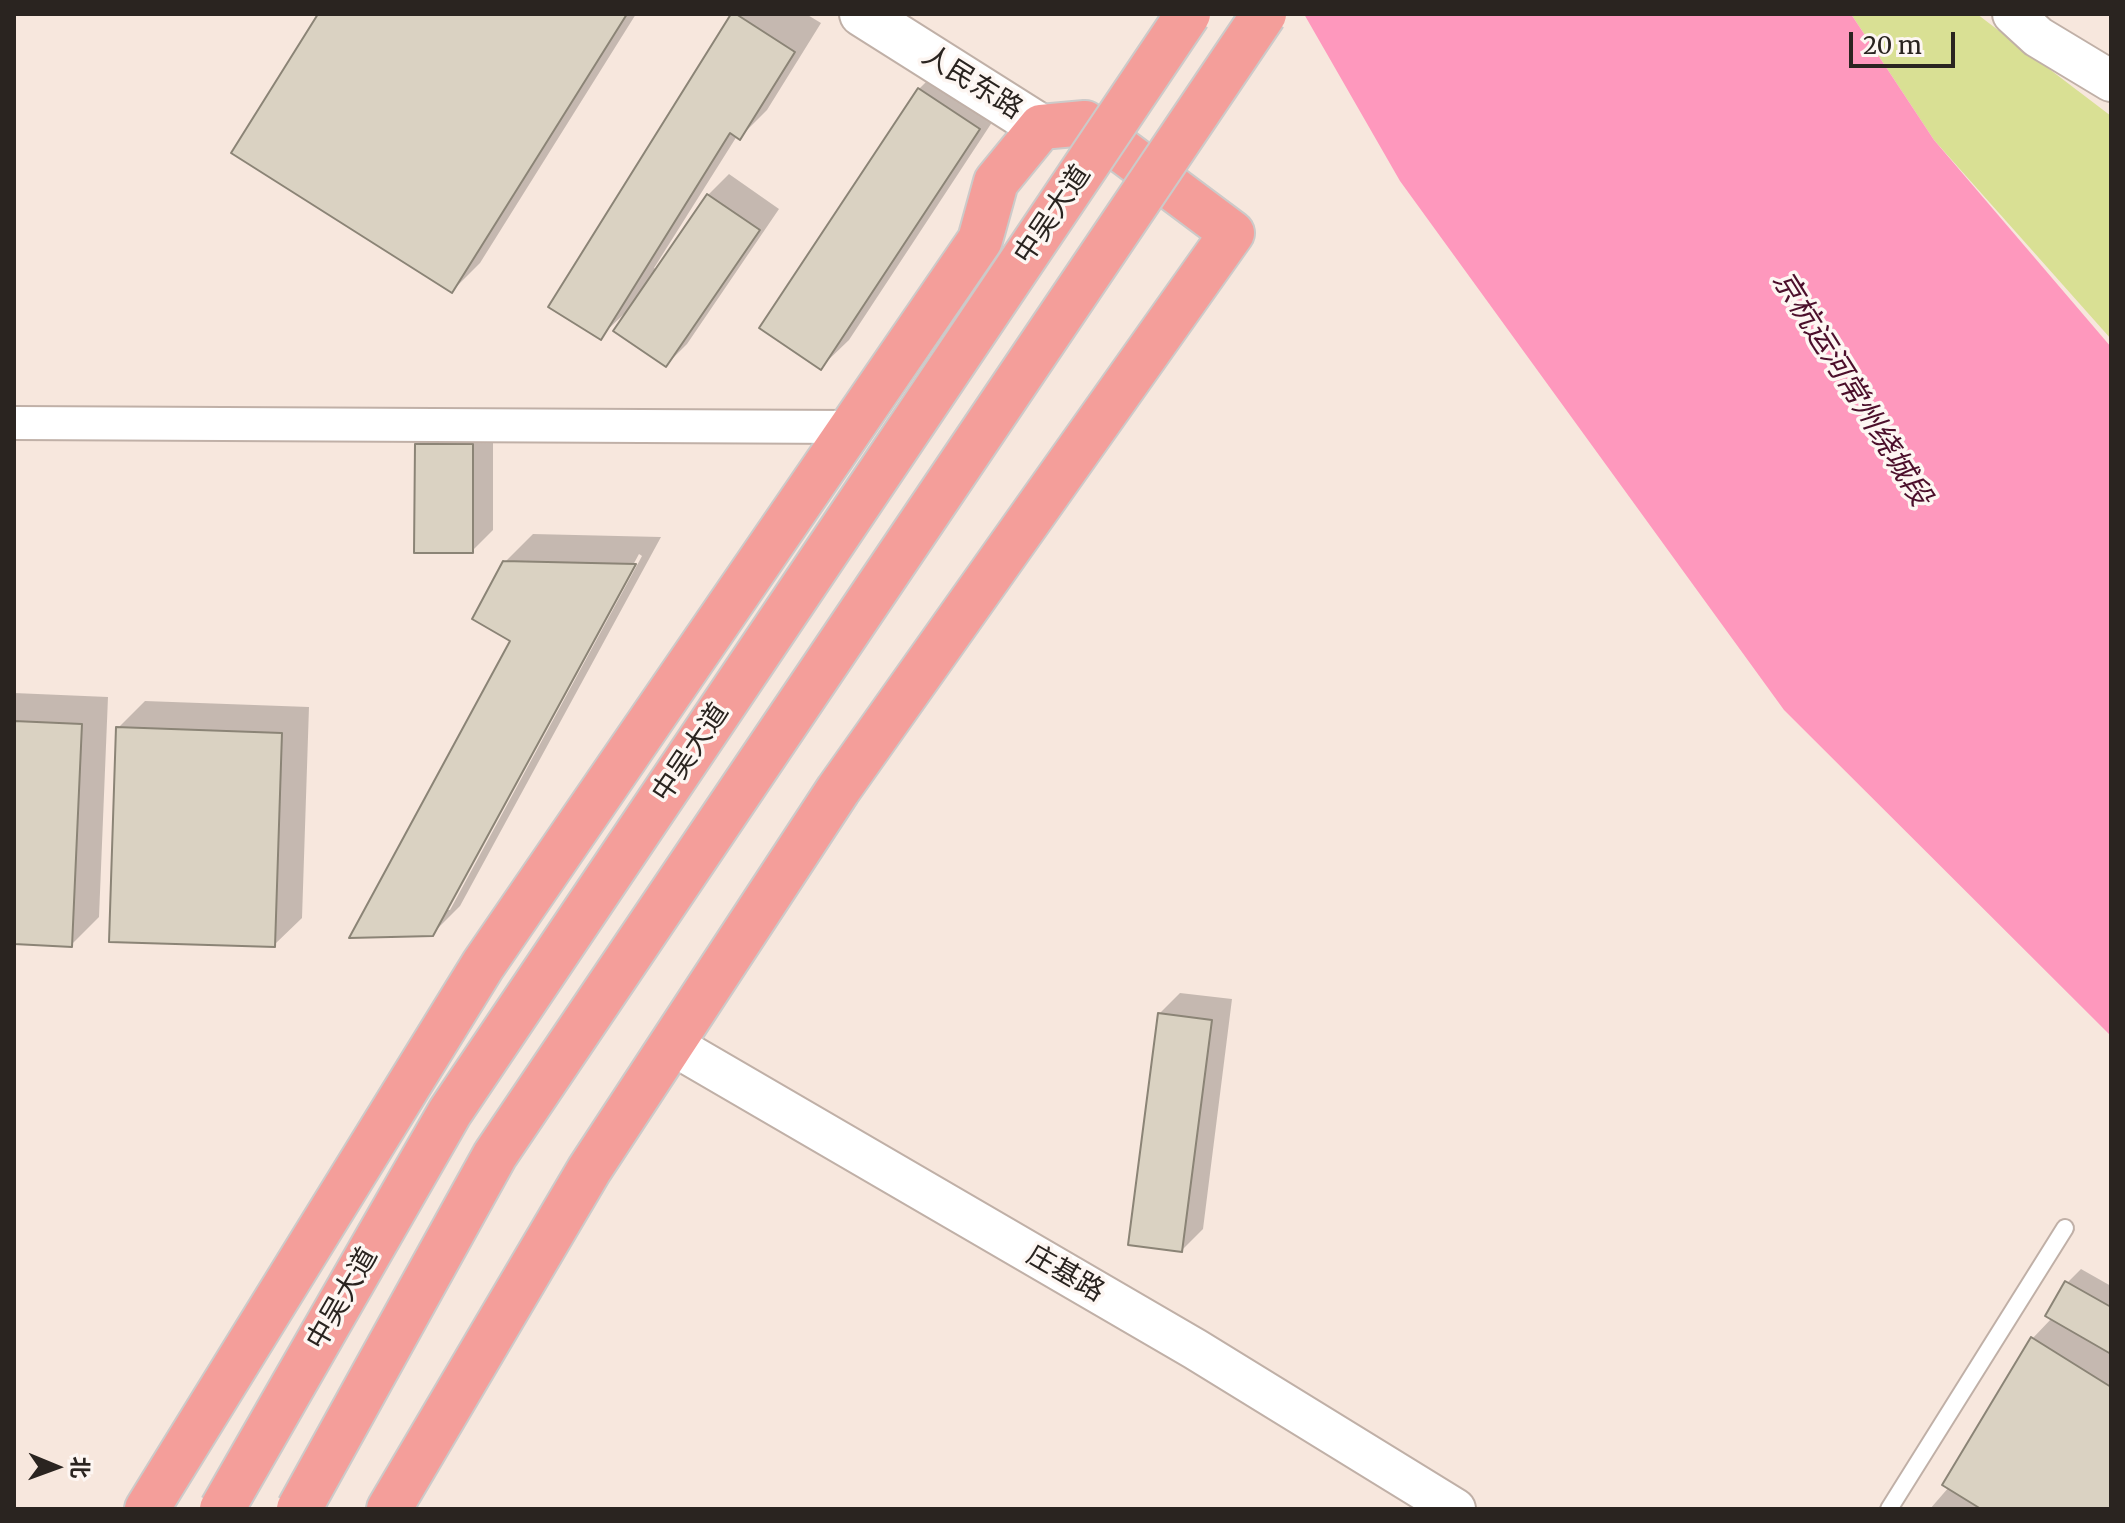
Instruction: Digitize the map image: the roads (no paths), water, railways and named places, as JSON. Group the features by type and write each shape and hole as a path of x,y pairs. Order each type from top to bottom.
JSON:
{"main road":[{"name":"人民东路","path":"862,14 1041,127"},
{"name":"中吴大道","path":"222,1509 450,1112 1188,14"},
{"path":"299,1509 495,1155 1264,14"},
{"path":"147,1509 483,965 980,240 996,182 1041,127 1085,123 1232,233 838,790 589,1170 389,1509"}],"street":[{"path":"2013,14 2038,37 2111,81"},
{"path":"14,423 852,427"},
{"name":"庄基路","path":"671,1044 1195,1349 1455,1509"}],"lane":[{"path":"1889,1509 2065,1228"}],"water":[{"name":"京杭运河常州绕城段","path":"1304,14 1851,14 1934,140 2111,347 2111,1036 1784,710 1400,181"}]}
